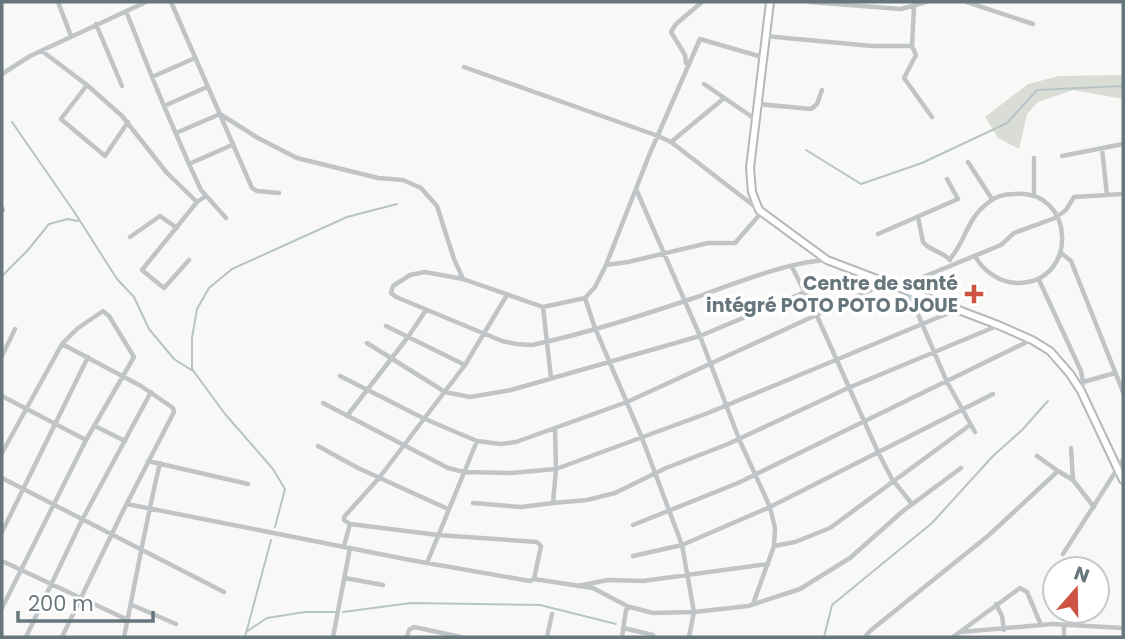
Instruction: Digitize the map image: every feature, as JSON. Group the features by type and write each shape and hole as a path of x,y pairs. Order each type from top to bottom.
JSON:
{"street":[{"path":"58,2 71,36"},
{"path":"2,74 71,36 146,2"},
{"path":"171,2 252,188 257,191 279,192"},
{"path":"685,69 685,55 671,32 676,24 702,2"},
{"path":"760,211 750,183 770,2"},
{"path":"810,2 881,9 914,7 926,2"},
{"path":"967,2 1033,24"},
{"path":"914,7 912,46 916,55 904,78 932,117"},
{"path":"126,11 197,184 226,218"},
{"path":"96,24 122,86"},
{"path":"765,36 872,46 912,46"},
{"path":"762,57 700,38 606,265 595,287 585,298 543,307 463,279 419,272 391,287 392,295 516,344 548,341 743,281 809,262 827,260"},
{"path":"42,51 87,85 128,122 167,173 197,202"},
{"path":"152,77 195,58"},
{"path":"464,68 658,135 671,142 827,260 1032,340 1057,358 1080,391 1123,480"},
{"path":"704,84 755,119"},
{"path":"87,85 61,119 105,156 128,122"},
{"path":"164,106 207,87"},
{"path":"757,103 811,109 817,104 822,90"},
{"path":"671,142 723,99"},
{"path":"176,133 220,114"},
{"path":"220,114 297,158 378,178 403,180 421,188 437,206 453,259 463,279"},
{"path":"1062,156 1123,144"},
{"path":"189,164 232,145"},
{"path":"1102,149 1107,195"},
{"path":"1034,158 1034,195"},
{"path":"968,162 992,199"},
{"path":"878,234 958,199 947,179"},
{"path":"636,190 700,336 739,439 770,507 775,528 774,546 753,604"},
{"path":"950,266 950,259 961,244 970,221 992,199 1004,194 1034,195 1045,201 1058,216 1063,236 1060,252 1052,269 1039,280 1018,283 1001,280 984,269 975,256"},
{"path":"898,287 1001,245 1014,233 1058,216 1066,210 1074,197 1123,194"},
{"path":"189,260 164,288 142,270 197,202 206,196"},
{"path":"606,265 708,243 735,243 760,211"},
{"path":"131,237 159,216 177,228"},
{"path":"918,217 923,242 950,259"},
{"path":"1060,252 1071,261 1123,392"},
{"path":"792,267 817,316 863,424 894,481 912,503"},
{"path":"1039,280 1081,370 1083,382 1080,391"},
{"path":"340,376 425,419 477,441 490,444 516,442 627,402 887,283"},
{"path":"907,291 947,382 975,432"},
{"path":"368,343 445,392 470,397 511,390 700,336 805,292"},
{"path":"507,295 465,365 344,520 350,524 438,535 537,542 541,546 534,579"},
{"path":"585,298 682,545 694,612 689,637"},
{"path":"543,307 551,378"},
{"path":"347,416 426,310"},
{"path":"323,404 448,468 464,472 511,473 556,469 642,439 957,310"},
{"path":"2,453 62,344 93,316 105,312 134,354 133,360 121,376 86,440 2,608"},
{"path":"473,503 521,507 587,500 615,493 848,388 935,354 998,325"},
{"path":"386,326 465,365"},
{"path":"2,356 15,329"},
{"path":"633,526 863,424 1032,340"},
{"path":"62,344 151,392 173,408 174,412 62,637"},
{"path":"2,533 88,358"},
{"path":"1083,382 1115,373"},
{"path":"26,637 82,520 151,392"},
{"path":"633,556 682,545 770,507 993,394"},
{"path":"2,396 86,440"},
{"path":"774,546 795,542 830,528 970,425"},
{"path":"95,426 125,440"},
{"path":"554,503 555,429"},
{"path":"427,563 477,441"},
{"path":"318,446 379,478 448,509"},
{"path":"1071,447 1073,480"},
{"path":"1037,456 1073,480 1094,507"},
{"path":"1063,554 1123,460"},
{"path":"148,461 248,484"},
{"path":"124,637 160,463"},
{"path":"127,504 427,563 593,589 630,607 653,613 694,612 753,604 800,589 850,558 912,503 961,468"},
{"path":"865,637 989,535 1058,471"},
{"path":"2,478 225,592"},
{"path":"333,637 345,578 350,524"},
{"path":"2,561 128,620"},
{"path":"577,586 608,580 643,581 768,564"},
{"path":"345,578 383,585"},
{"path":"953,637 1018,588 1027,592 1041,625 961,632"},
{"path":"996,604 1002,616 1004,630"},
{"path":"132,605 177,624"},
{"path":"622,637 626,610 630,607"},
{"path":"547,637 552,614"},
{"path":"1064,637 1064,625 1123,628"},
{"path":"407,637 409,630 414,627 461,637"},
{"path":"623,628 653,635"}],"shaded area":[{"path":"1123,75 1123,99 1073,90 1038,102 1027,114 1019,149 998,138 985,117 1028,84 1059,76"}],"waterway":[{"path":"806,150 861,184 922,163 1007,123 1037,90 1123,86"},
{"path":"12,122 117,279 134,297 149,329 174,359 193,371"},
{"path":"275,527 285,489 273,469 225,414 192,369 192,338 197,309 209,288 232,269 347,217 397,204"},
{"path":"2,276 49,224 68,219 78,221"},
{"path":"824,637 832,605 932,523 1048,401"},
{"path":"245,637 271,540"},
{"path":"343,612 411,603 540,605 616,624"},
{"path":"246,632 267,618 305,612 335,612"}],"place":[{"name":"Centre de santé intégré POTO POTO DJOUE","path":"974,294"}]}
